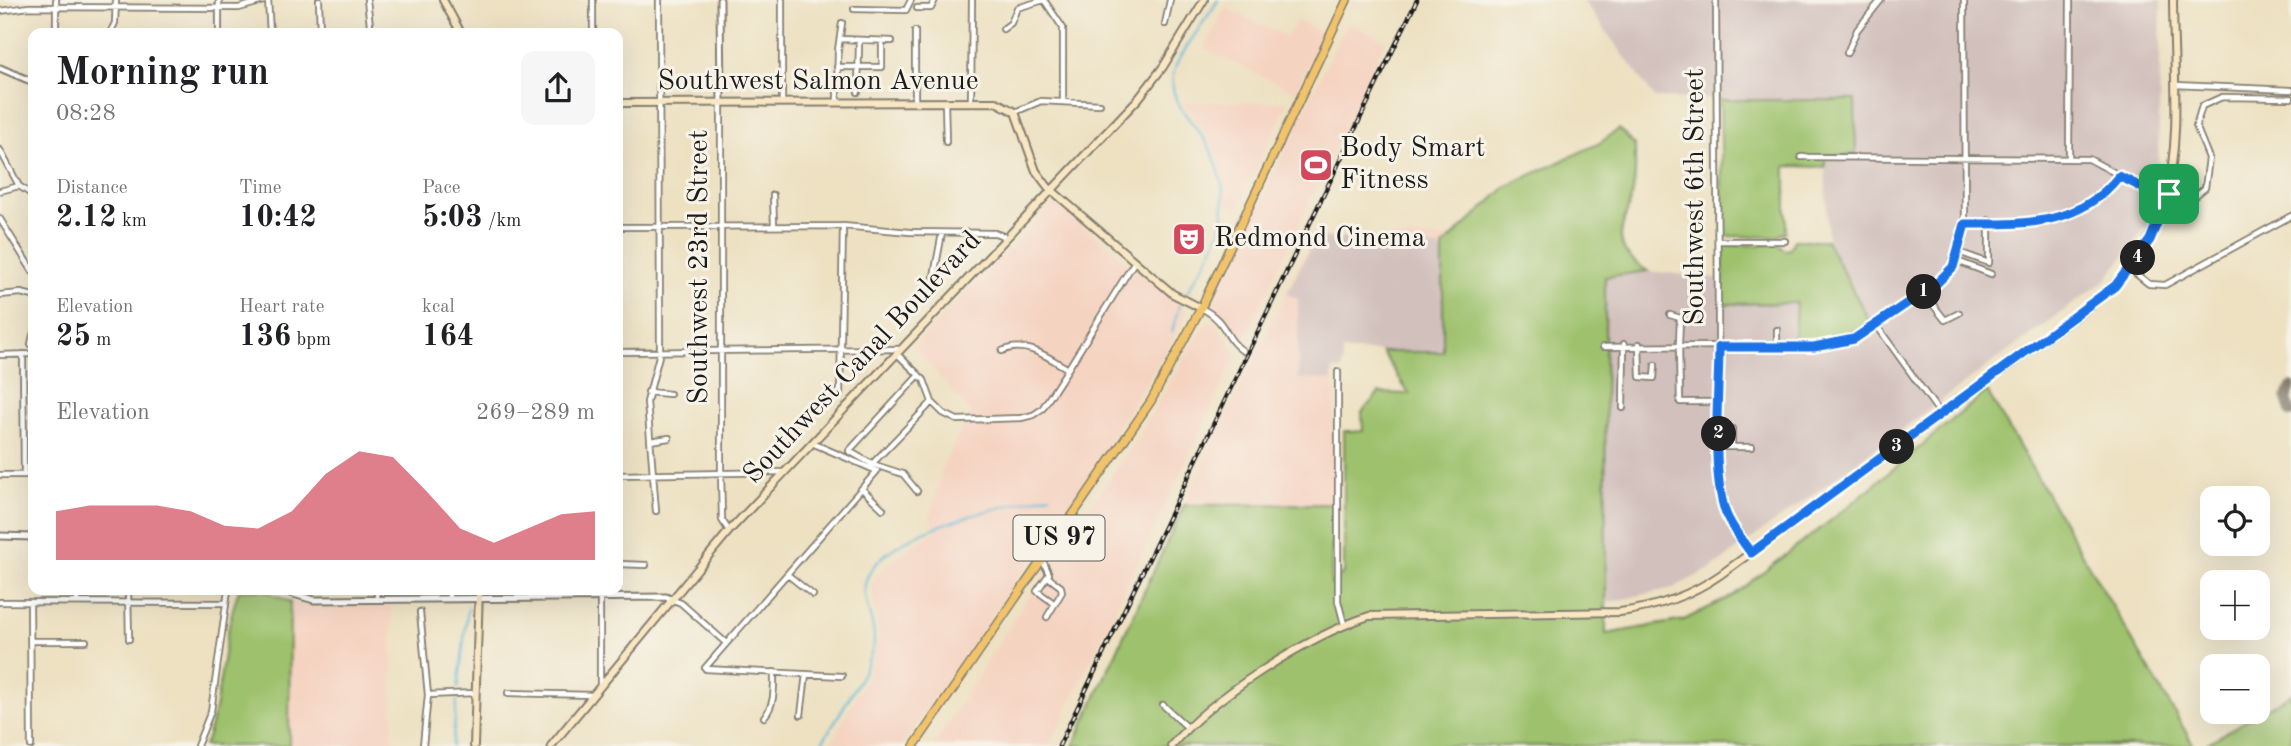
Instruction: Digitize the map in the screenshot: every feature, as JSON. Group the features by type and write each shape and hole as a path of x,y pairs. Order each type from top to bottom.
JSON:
{"highway":[{"name":"US 97","path":"914,746 1151,401 1201,308 1347,0"}],"main road":[{"path":"443,0 458,28"},
{"name":"Southwest Canal Boulevard","path":"551,746 729,531 1053,190 1152,81 1204,0"},
{"path":"1171,746 1204,710 1232,691 1343,624 1369,615 1602,612 1639,609 1695,591 2099,301 2130,270 2150,240 2169,194 2174,85 2173,0"},
{"name":"Southwest Salmon Avenue","path":"623,103 915,101 1003,104 1015,112 1036,171 1053,190 1173,294 1201,308"},
{"path":"474,746 478,595"}],"street":[{"path":"56,0 56,28"},
{"path":"112,28 116,0"},
{"path":"219,0 219,28"},
{"path":"0,11 55,7 239,8 268,0 270,28"},
{"path":"319,0 320,28"},
{"path":"367,0 370,28"},
{"path":"593,0 593,28"},
{"path":"656,511 648,392 660,352 659,0"},
{"name":"Southwest 23rd Street","path":"720,0 723,350 721,472 722,520 729,531"},
{"path":"782,0 782,102"},
{"path":"854,9 906,10 911,0"},
{"path":"917,8 931,8 935,0"},
{"path":"971,102 972,0"},
{"path":"1003,29 1011,23 1017,8 1044,0 1059,18 1063,28 1063,102"},
{"path":"1165,24 1170,0"},
{"name":"Southwest 6th Street","path":"1716,0 1719,472 1726,514 1751,553"},
{"path":"1847,53 1857,30 1881,0"},
{"path":"1603,347 1833,345 1877,326 1937,283 1953,267 1965,224 1964,0"},
{"path":"2069,157 2070,0"},
{"path":"837,102 837,68 842,23"},
{"path":"915,31 915,101"},
{"path":"841,39 892,41"},
{"path":"858,92 859,41"},
{"path":"837,68 882,67 882,41"},
{"path":"0,68 28,80"},
{"path":"2174,85 2291,90"},
{"path":"1801,157 2069,157 2099,163 2143,188 2195,196 2205,188 2210,161 2196,122 2205,103 2222,97 2291,98"},
{"path":"945,102 946,142"},
{"name":"Southwest Salmon Avenue","path":"1015,112 1031,103 1100,104"},
{"path":"0,150 19,186 28,192"},
{"path":"1965,224 2035,224 2064,217 2091,204 2119,176"},
{"path":"0,191 19,186"},
{"path":"773,195 774,226"},
{"path":"2130,270 2149,284 2165,285 2291,216"},
{"path":"0,219 28,264"},
{"path":"1956,251 1989,263 1989,220"},
{"path":"623,227 843,226 942,233 995,233 1006,237"},
{"path":"840,396 843,350 843,226"},
{"path":"934,276 942,233"},
{"path":"1719,241 1785,241"},
{"path":"1952,259 1991,274"},
{"path":"623,352 900,352 919,375 932,402 943,413 957,419 1021,418 1042,409 1135,261"},
{"path":"1920,288 1945,320 1959,313"},
{"path":"0,295 28,295"},
{"path":"1201,308 1223,322 1234,343 1243,351"},
{"path":"1670,315 1680,318 1680,402 1719,402"},
{"path":"1877,326 1941,415"},
{"path":"1777,330 1777,347"},
{"path":"1623,408 1624,344"},
{"path":"1639,344 1640,377 1654,378 1655,365"},
{"path":"1002,351 1021,347 1038,352 1068,369"},
{"path":"23,354 24,475"},
{"path":"0,355 28,354"},
{"path":"1338,372 1338,601 1343,624"},
{"path":"916,491 903,474 872,464 849,451 919,375"},
{"path":"648,392 670,394"},
{"path":"872,464 932,402"},
{"path":"1732,429 1732,446"},
{"path":"650,442 670,438"},
{"path":"812,443 877,471 789,575 705,668 842,676"},
{"path":"1719,447 1752,447"},
{"path":"623,475 785,472"},
{"path":"0,475 28,475"},
{"path":"862,489 883,509"},
{"path":"0,537 28,537"},
{"path":"1042,561 1046,565 1048,577 1062,590 1047,617"},
{"path":"623,564 646,565"},
{"path":"789,575 813,595"},
{"path":"1048,577 1037,591 1055,604"},
{"path":"77,595 77,601"},
{"path":"128,595 129,639"},
{"path":"197,746 211,710 227,595"},
{"path":"297,595 314,600 673,600 681,603 726,643"},
{"path":"377,595 377,600"},
{"path":"600,598 600,689"},
{"path":"0,602 128,600 225,603"},
{"path":"30,602 31,746"},
{"path":"420,612 428,695 423,746"},
{"path":"31,641 86,641"},
{"path":"764,717 770,710 774,672"},
{"path":"801,715 806,674"},
{"path":"428,695 475,693"},
{"path":"508,693 593,696"},
{"path":"1163,705 1187,727"}],"shaded area":[{"path":"1583,0 2161,0 2158,181 2147,225 2107,279 1712,568 1673,588 1605,603 1605,276 1648,271 1723,279 1723,304 1796,302 1794,342 1828,248 1825,155 1856,155 1855,100 1655,98"},
{"path":"1225,8 1287,37 1296,20 1322,32 1296,92 1204,49"},
{"path":"1347,22 1386,41 1242,344 1225,317 1213,308 1212,302"},
{"path":"1181,102 1288,102 1237,209 1225,201 1221,167 1209,136"},
{"path":"1054,203 1185,309 1184,321 1078,492 902,746 829,746 869,673 879,636 871,583 891,561 937,530 930,518 942,468 971,413 913,346"},
{"path":"1313,236 1452,238 1443,246 1443,352 1335,351 1333,504 1184,505"},
{"path":"1315,238 1371,238 1371,245 1439,247 1444,258 1444,352 1343,351 1342,370 1332,370 1332,380 1298,379 1298,299 1287,294"},
{"path":"1207,322 1216,324 1237,354 1050,746 933,746 1033,590 1128,452"},
{"path":"290,602 316,605 392,605 393,746 289,746"}],"green space":[{"path":"1720,100 1855,100 1856,155 1825,155 1825,167 1786,166 1786,232 1776,237 1723,236"},
{"path":"1619,129 1635,146 1634,185 1623,223 1621,242 1625,252 1648,271 1605,277 1606,634 1684,620 1734,595 1839,514 1987,391 2194,746 1073,746 1184,505 1333,504 1331,584 1344,572 1344,431 1363,431 1362,412 1379,393 1409,394 1382,352 1443,352 1443,246 1507,186 1600,143"},
{"path":"1794,240 1826,240 1871,324 1839,339 1794,343 1796,303 1722,304 1724,245 1778,245 1785,250 1790,249"},
{"path":"237,595 275,595 290,602 289,746 204,746 215,708"},
{"path":"2291,694 2291,746 2203,746 2240,724 2270,724 2270,706"}],"waterway":[{"path":"1187,292 1218,235 1223,215 1223,196 1221,177 1215,160 1207,143 1176,99 1173,79 1178,61 1218,0"},
{"path":"1172,332 1179,305"},
{"path":"820,746 859,680 871,653 874,634 865,587 866,580 877,562 895,547 947,523 1050,495"},
{"path":"458,689 468,607"},
{"path":"452,746 457,700"}],"taxiway":[{"path":"2291,387 2286,399 2291,413"}],"railway":[{"path":"1059,746 1417,0"}],"place":[{"name":"Body Smart Fitness","path":"1316,165"},
{"name":"Redmond Cinema","path":"1189,239"}],"route":[{"path":"2119,176 2143,188 2169,194 2158,223 2141,254 2130,270 2099,301 1751,553 1726,514 1722,498 1719,472 1719,347 1814,347 1854,339 1937,283 1953,267 1965,224 2035,224 2064,217 2091,204 2109,189 2119,176"}]}
